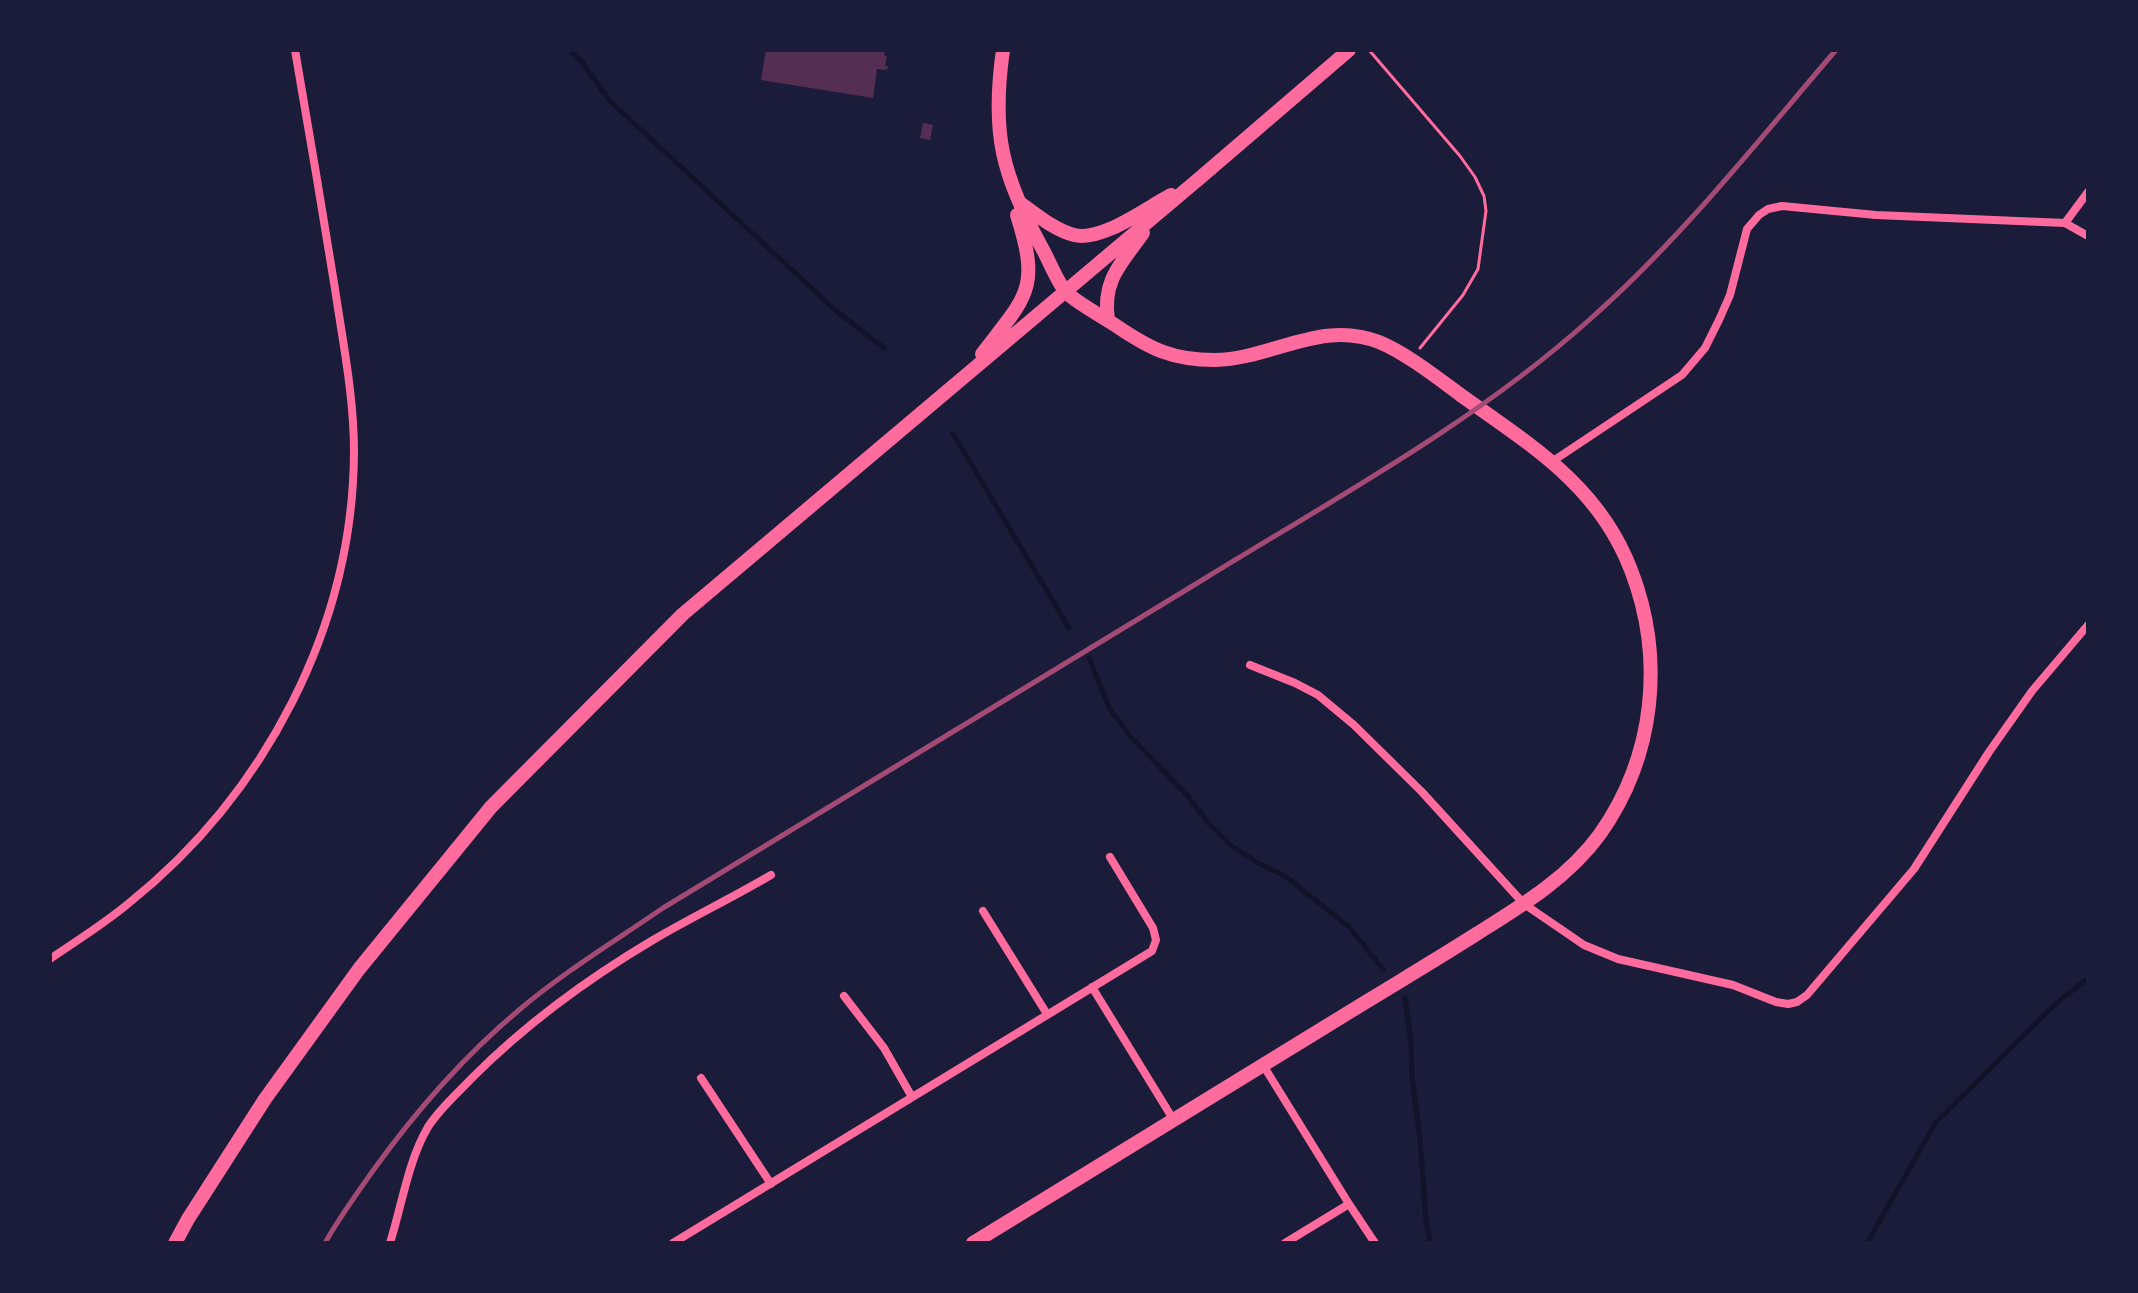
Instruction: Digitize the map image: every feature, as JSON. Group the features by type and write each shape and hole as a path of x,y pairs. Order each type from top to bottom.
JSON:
{"street":[{"path":"50,959 129,904 176,862 218,816 256,766 288,712 311,663 339,578 354,452 351,394 295,50"},
{"path":"967,373 1015,310 1025,295 1028,283 1028,251 1014,207 1000,143 998,91 1003,50"},
{"path":"175,1243 265,1099 359,969 491,807 683,614 1349,50"},
{"path":"973,1243 1524,904 1572,866 1618,806 1634,769 1650,702 1652,669 1641,596 1625,554 1606,521 1553,461 1410,360 1380,343 1359,336 1312,337 1223,360 1173,357 1151,347 1066,292 1019,203 1006,171"},
{"path":"1019,203 1059,229 1086,237 1111,229 1201,177"},
{"path":"2065,223 2088,192"},
{"path":"1553,461 1682,375 1705,348 1719,320 1730,295 1747,229 1768,209 1782,206 1876,215 2065,223 2088,236"},
{"path":"1108,320 1108,285 1155,217"},
{"path":"1250,665 1318,695 1354,725 1422,792 1524,904 1584,945 1618,959 1733,985 1788,1004 1807,995 1914,869 1989,752 2024,703 2088,625"},
{"path":"673,1243 1152,951 1156,940 1153,928 1110,857"},
{"path":"390,1243 419,1145 428,1128 450,1100 487,1063 526,1029 603,972 660,936 771,875"},
{"path":"983,911 1047,1014"},
{"path":"1092,987 1173,1119"},
{"path":"844,996 884,1048 912,1097"},
{"path":"1263,1065 1375,1243"},
{"path":"701,1078 771,1184"},
{"path":"1285,1243 1349,1204"},
{"path":"691,1234 696,1243"}],"path":[{"path":"1369,50 1460,156 1484,196 1486,211 1478,269 1472,282 1410,360"}],"building":[{"path":"766,50 885,50 885,66 888,66 887,70 877,69 873,98 761,80"},
{"path":"923,123 933,125 930,140 920,138"}],"waterway":[{"path":"570,50 610,101 834,309 884,348"},
{"path":"953,434 1069,628"},
{"path":"1089,658 1109,708 1210,825 1232,846 1285,876 1348,926 1383,969"},
{"path":"1867,1243 1936,1122 2052,1007 2088,978"},
{"path":"1405,998 1430,1243"}],"railway":[{"path":"325,1243 405,1128 459,1066 536,996 663,908 1353,489 1498,393 1544,358 1622,290 1717,190 1836,50"}]}
